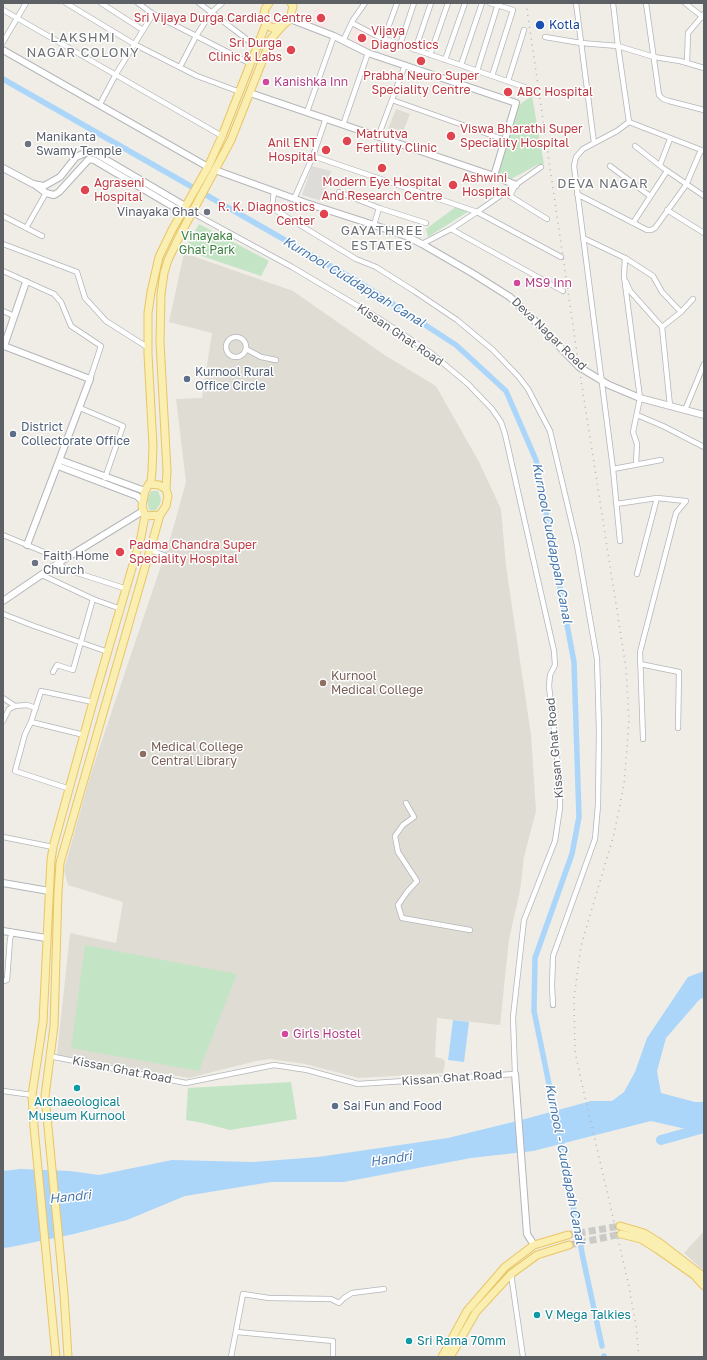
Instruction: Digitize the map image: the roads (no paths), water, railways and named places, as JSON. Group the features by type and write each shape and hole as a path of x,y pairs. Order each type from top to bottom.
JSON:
{"main road":[{"path":"269,3 265,9 264,15 266,24 272,28 282,26"},
{"path":"68,1357 64,1294 45,1096 47,1069 54,1026 58,892 62,855 160,515 166,506 168,496 166,489 167,471 160,342 160,294 168,260 231,140 272,39 290,18 294,4"},
{"path":"56,1357 32,1095 43,1022 50,860 93,702 141,537 144,513 142,501 144,491 151,482 153,446 147,347 148,313 159,256 208,167 240,92 266,24"},
{"path":"149,484 159,485 166,489"},
{"path":"144,513 160,515"},
{"path":"49,891 58,892"},
{"path":"36,1067 47,1069"},
{"path":"620,1226 644,1233 660,1242 704,1277"},
{"path":"621,1234 641,1239 657,1249 694,1275 704,1286"},
{"path":"442,1357 466,1311 505,1267 534,1245 568,1235"},
{"path":"450,1357 476,1312 511,1274 537,1255 570,1245"}],"street":[{"path":"3,42 26,3"},
{"path":"66,3 134,44 197,76 240,92"},
{"path":"101,3 143,30"},
{"path":"138,3 153,14 251,64"},
{"path":"199,3 257,47"},
{"path":"180,67 196,36 211,13 222,3"},
{"path":"343,42 352,23 366,3"},
{"path":"384,39 397,3"},
{"path":"400,44 414,3"},
{"path":"415,50 431,3"},
{"path":"430,55 448,3"},
{"path":"446,60 465,3"},
{"path":"461,65 482,3"},
{"path":"490,3 498,4 513,10 492,76"},
{"path":"576,3 594,143"},
{"path":"613,3 629,122"},
{"path":"646,3 660,96 663,99 704,110"},
{"path":"684,3 703,17 688,33 687,63"},
{"path":"477,71 498,4"},
{"path":"3,10 222,136"},
{"path":"100,104 116,74 153,14"},
{"path":"290,18 334,36 343,42 368,53 516,103 494,176"},
{"path":"352,23 384,39 530,89"},
{"path":"508,81 524,30"},
{"path":"307,112 334,36"},
{"path":"544,37 581,43 618,46 654,57 687,63 704,68"},
{"path":"3,50 208,167"},
{"path":"343,125 368,53"},
{"path":"378,137 405,65"},
{"path":"250,93 494,176 516,185"},
{"path":"392,100 504,140"},
{"path":"294,199 313,156 326,118"},
{"path":"620,541 613,469 574,166 576,158 583,149 617,131 629,122"},
{"path":"577,194 647,230 655,228 686,184 702,151 629,122"},
{"path":"660,165 670,138"},
{"path":"635,146 667,171 704,196"},
{"path":"33,184 44,186 60,177 76,156 93,152 185,207"},
{"path":"313,156 477,212 561,258"},
{"path":"3,168 33,184 46,193 54,195 59,192 89,159 94,160 185,207"},
{"path":"610,166 650,196"},
{"path":"422,244 451,229 541,167"},
{"name":"Deva Nagar Road","path":"216,170 294,199 406,236 422,244 510,297 579,367 609,385 640,398 704,415"},
{"path":"633,223 667,171"},
{"path":"516,185 510,196 547,218"},
{"path":"274,192 272,208 356,259 376,267 414,291 457,320 492,350 518,376 528,389 550,431 577,545 597,659 599,730 598,805 594,840 553,956 553,1004"},
{"path":"338,192 379,208 426,223"},
{"path":"26,228 46,193"},
{"path":"374,225 379,208"},
{"name":"Kissan Ghat Road","path":"49,1056 186,1083 274,1065 307,1070 358,1084 515,1074 513,1017 524,920 555,841 560,808 560,783 549,686 550,675 555,664 554,651 501,422 492,409 468,384 431,353 378,318 193,210"},
{"path":"667,210 704,233"},
{"path":"3,216 42,236"},
{"path":"451,229 563,291"},
{"path":"583,238 625,258 653,276 662,292 681,312"},
{"path":"3,244 76,272 85,298 106,321 147,347"},
{"path":"625,258 624,276 640,398 632,432 637,444 636,464"},
{"path":"3,271 54,294 61,302 71,326 101,346 80,408 27,545"},
{"path":"624,276 630,291 662,327 670,406"},
{"path":"26,282 4,346 90,380"},
{"path":"662,327 681,312 693,299"},
{"path":"3,311 14,316"},
{"path":"246,349 242,355 236,357 227,353 225,346 228,340 237,337 244,341 246,349 261,357 276,360"},
{"path":"685,410 704,364"},
{"path":"80,408 123,426 104,480"},
{"path":"637,415 663,426 704,447"},
{"path":"613,469 661,460"},
{"path":"59,463 104,480 137,496 142,501"},
{"path":"104,480 144,491"},
{"path":"616,504 657,498 686,501 676,513 640,652 643,738"},
{"path":"637,574 657,498"},
{"path":"3,601 42,576 61,561 144,513"},
{"path":"3,535 61,561 65,569 127,589"},
{"path":"150,550 177,560"},
{"path":"42,576 121,610"},
{"path":"53,672 57,665 73,670 93,599"},
{"path":"3,614 108,652"},
{"path":"640,664 679,672 678,728"},
{"path":"70,789 15,771 25,734 36,708 40,691 93,702"},
{"path":"3,698 15,706"},
{"path":"3,721 9,709 15,706 27,705 36,708"},
{"path":"31,722 84,735"},
{"path":"406,803 414,817 403,825 395,836 398,852 417,881 407,892 398,906 402,918 470,930"},
{"path":"3,837 53,847"},
{"path":"3,883 49,891"},
{"path":"3,931 46,938"},
{"path":"3,982 7,980 10,939 12,932"},
{"path":"515,1074 527,1234 534,1245"},
{"path":"3,1091 32,1095"},
{"path":"511,1274 523,1357"},
{"path":"231,1357 237,1332 243,1294 269,1298 331,1299 339,1303 352,1293 384,1290"},
{"path":"237,1332 333,1341 333,1357"}],"water":[{"name":"Handri","path":"704,971 704,998 700,999 666,1038 657,1071 661,1093 695,1102 704,1102 704,1127 690,1130 651,1121 533,1151 471,1158 344,1182 271,1182 185,1196 127,1220 74,1234 3,1248 3,1171 20,1169 70,1171 99,1175 172,1160 253,1162 318,1157 448,1138 591,1101 612,1101 624,1092 635,1072 647,1038 688,977"},
{"path":"453,1020 469,1022 464,1062 448,1060"}],"waterway":[{"name":"Kurnool Cuddappah Canal","path":"3,79 362,284 456,345 506,391 536,460 574,662 579,817 572,854 535,958 534,1011 556,1118"},
{"path":"661,1140 704,1128"},
{"name":"Kurnool - Cuddapah Canal","path":"560,1136 583,1258 602,1346"}],"tunnel":[{"path":"568,1235 620,1226"},
{"path":"569,1245 621,1234"}],"railway":[{"path":"526,3 579,367 626,668 629,721 624,785 614,834 581,946 574,998 575,1052 628,1282 636,1325 639,1357"}],"place":[{"name":"Sri Vijaya Durga Cardiac Centre","path":"321,18"},
{"name":"Kotla","path":"540,25"},
{"name":"Vijaya Diagnostics","path":"362,38"},
{"name":"Sri Durga Clinic & Labs","path":"291,50"},
{"name":"Prabha Neuro Super Speciality Centre","path":"421,61"},
{"name":"Kanishka Inn","path":"266,82"},
{"name":"ABC Hospital","path":"508,92"},
{"name":"Viswa Bharathi Super Speciality Hospital","path":"451,136"},
{"name":"Matrutva Fertility Clinic","path":"347,141"},
{"name":"Manikanta Swamy Temple","path":"28,144"},
{"name":"Anil ENT Hospital","path":"326,150"},
{"name":"Modern Eye Hospital And Research Centre","path":"382,168"},
{"name":"Ashwini Hospital","path":"453,185"},
{"name":"Agraseni Hospital","path":"85,190"},
{"name":"Vinayaka Ghat","path":"207,212"},
{"name":"R. K. Diagnostics Center","path":"324,214"},
{"name":"MS9 Inn","path":"517,283"},
{"name":"Kurnool Rural Office Circle","path":"187,379"},
{"name":"District Collectorate Office","path":"13,434"},
{"name":"Padma Chandra Super Speciality Hospital","path":"120,552"},
{"name":"Faith Home Church","path":"35,563"},
{"name":"Kurnool Medical College","path":"323,683"},
{"name":"Medical College Central Library","path":"143,754"},
{"name":"Girls Hostel","path":"285,1034"},
{"name":"Archaeological Museum Kurnool","path":"77,1088"},
{"name":"Sai Fun and Food","path":"335,1106"},
{"name":"V Mega Talkies","path":"537,1315"},
{"name":"Sri Rama 70mm","path":"409,1341"}],"district":[{"name":"LAKSHMI NAGAR COLONY","path":"83,46"},
{"name":"DEVA NAGAR","path":"603,184"},
{"name":"GAYATHREE ESTATES","path":"382,238"}],"park label":[{"name":"Vinayaka Ghat Park","path":"207,243"}]}
